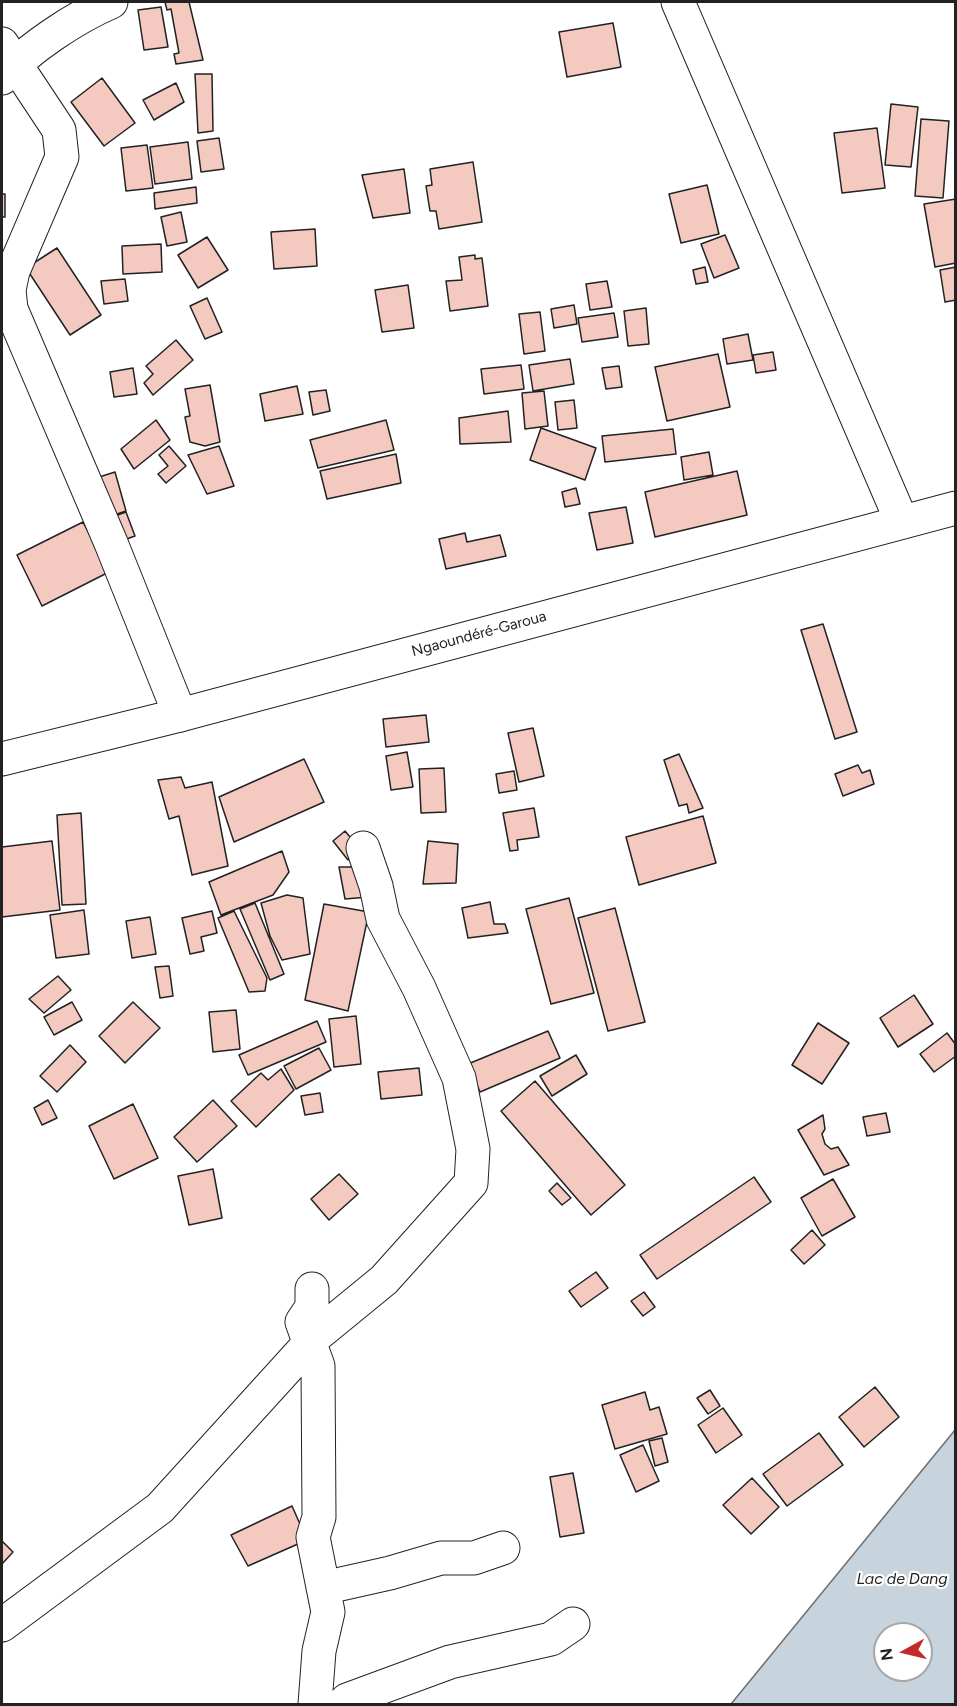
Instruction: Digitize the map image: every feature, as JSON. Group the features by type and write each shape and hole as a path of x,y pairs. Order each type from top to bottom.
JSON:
{"main road":[{"path":"111,2 93,10 6,62 59,130 63,143 62,157 13,271 9,290 11,309 20,335 111,543 180,715"},
{"path":"678,2 901,520"},
{"name":"Ngaoundéré-Garoua","path":"2,759 180,715 901,520 956,508"},
{"path":"2,1625 160,1508 309,1343 384,1280 471,1183 473,1149 459,1078 419,988 383,919 376,886 363,848"},
{"path":"312,1289 312,1307 302,1322 318,1366 319,1516 313,1537 328,1612 319,1651 315,1704"},
{"path":"323,1588 390,1573 441,1558 474,1558 503,1548"},
{"path":"343,1704 347,1700 450,1662 550,1639 573,1624"}],"water":[{"name":"Lac de Dang","path":"955,1430 955,1704 731,1704"}],"building":[{"path":"165,2 189,2 203,60 176,64 174,54 179,53 171,9 167,10"},
{"path":"161,7 168,47 144,50 138,10"},
{"path":"613,23 621,67 567,77 559,32"},
{"path":"195,74 212,74 213,131 198,133"},
{"path":"102,78 135,123 104,146 71,102"},
{"path":"176,83 184,102 154,120 143,100"},
{"path":"891,104 918,107 911,167 885,165"},
{"path":"921,119 949,121 943,198 915,196"},
{"path":"877,128 885,188 842,193 834,133"},
{"path":"219,138 224,169 201,172 197,141"},
{"path":"188,142 192,179 155,184 150,147"},
{"path":"147,145 153,188 126,191 121,148"},
{"path":"473,162 482,222 439,229 436,211 430,211 426,186 432,185 430,169"},
{"path":"404,169 410,213 373,218 362,175"},
{"path":"707,185 719,234 681,243 669,194"},
{"path":"196,187 197,203 155,209 154,193"},
{"path":"2,194 5,194 5,217 2,217"},
{"path":"956,199 956,263 935,267 924,204"},
{"path":"181,212 187,242 167,246 161,217"},
{"path":"315,229 317,266 274,269 271,232"},
{"path":"725,235 739,268 714,278 701,244"},
{"path":"207,237 228,270 198,288 178,255"},
{"path":"161,244 162,272 123,274 122,246"},
{"path":"57,248 101,315 70,335 26,268"},
{"path":"475,255 475,259 482,258 488,306 450,311 446,281 462,280 459,257"},
{"path":"705,267 708,282 696,284 693,270"},
{"path":"956,267 956,300 945,302 940,270"},
{"path":"125,279 128,301 104,304 101,281"},
{"path":"607,281 612,307 590,310 586,284"},
{"path":"408,285 414,328 382,332 375,290"},
{"path":"207,298 222,332 205,339 190,306"},
{"path":"574,305 577,324 554,328 551,309"},
{"path":"646,308 649,344 628,346 624,311"},
{"path":"540,312 545,351 524,354 519,314"},
{"path":"614,313 618,337 582,342 578,318"},
{"path":"748,334 753,360 727,364 723,339"},
{"path":"176,340 193,360 153,395 144,383 153,374 146,366"},
{"path":"773,352 776,370 756,373 753,355"},
{"path":"718,354 730,407 667,421 655,367"},
{"path":"570,359 574,384 533,391 529,365"},
{"path":"521,365 524,389 484,394 481,369"},
{"path":"619,366 622,387 606,389 602,368"},
{"path":"133,368 137,394 114,397 110,372"},
{"path":"210,385 220,442 205,446 190,442 185,417 190,416 185,389"},
{"path":"297,386 303,414 265,421 260,394"},
{"path":"326,390 330,411 313,415 309,392"},
{"path":"544,391 548,426 525,429 522,393"},
{"path":"574,400 577,428 558,430 555,402"},
{"path":"508,411 511,442 460,444 459,418"},
{"path":"156,420 170,440 134,469 121,449"},
{"path":"386,420 394,450 318,468 310,440"},
{"path":"541,428 596,448 585,480 530,460"},
{"path":"673,429 676,454 605,462 602,436"},
{"path":"169,446 186,466 166,483 158,474 168,466 159,455"},
{"path":"219,446 234,486 207,494 188,455"},
{"path":"709,452 713,475 684,480 681,457"},
{"path":"396,454 401,483 327,499 320,471"},
{"path":"737,471 747,515 655,537 645,492"},
{"path":"115,472 126,511 108,517 96,478"},
{"path":"576,488 580,504 565,507 562,492"},
{"path":"626,507 633,543 597,550 589,513"},
{"path":"126,512 135,536 121,541 112,517"},
{"path":"83,522 109,572 42,606 17,555"},
{"path":"465,533 467,542 500,535 506,556 446,569 439,539"},
{"path":"823,624 857,732 835,739 801,630"},
{"path":"426,715 429,742 386,747 383,719"},
{"path":"533,728 544,776 519,782 508,733"},
{"path":"407,752 413,787 391,790 386,756"},
{"path":"679,754 703,808 689,813 687,804 679,806 664,760"},
{"path":"304,759 324,802 234,842 219,797"},
{"path":"858,765 862,773 870,770 874,784 843,796 835,774"},
{"path":"444,768 446,812 421,813 419,769"},
{"path":"514,771 517,790 499,793 496,774"},
{"path":"181,777 185,788 212,782 228,866 192,875 179,816 169,819 158,780"},
{"path":"534,808 539,837 517,840 518,850 510,851 503,813"},
{"path":"81,813 86,904 62,905 57,815"},
{"path":"703,816 716,863 639,885 626,837"},
{"path":"345,831 361,850 348,860 333,841"},
{"path":"52,841 60,910 2,917 2,847"},
{"path":"428,841 458,844 456,883 423,884"},
{"path":"282,851 289,872 273,895 221,915 209,882"},
{"path":"339,867 365,867 369,897 345,899"},
{"path":"287,895 303,898 310,954 282,960 270,936 261,903"},
{"path":"569,898 594,993 551,1004 526,909"},
{"path":"490,902 494,924 505,924 508,933 468,938 462,908"},
{"path":"255,903 284,974 270,980 240,909"},
{"path":"324,904 369,912 348,1011 305,1000"},
{"path":"615,908 645,1022 608,1031 578,918"},
{"path":"84,910 89,954 56,958 50,915"},
{"path":"212,911 217,933 201,937 204,951 190,954 182,918"},
{"path":"234,911 267,978 265,991 249,992 218,918"},
{"path":"150,917 156,954 132,958 126,921"},
{"path":"169,966 173,996 160,998 155,967"},
{"path":"58,976 71,990 44,1013 29,999"},
{"path":"914,995 933,1024 898,1047 880,1018"},
{"path":"72,1002 82,1020 54,1035 44,1017"},
{"path":"133,1002 160,1028 125,1063 99,1036"},
{"path":"236,1010 240,1049 213,1052 209,1012"},
{"path":"356,1016 361,1064 334,1067 329,1019"},
{"path":"317,1021 326,1042 248,1075 239,1055"},
{"path":"818,1023 849,1043 822,1084 792,1065"},
{"path":"548,1031 560,1058 480,1092 468,1064"},
{"path":"947,1033 956,1045 956,1056 934,1072 920,1054"},
{"path":"70,1045 86,1062 57,1092 40,1076"},
{"path":"319,1048 331,1070 296,1089 284,1066"},
{"path":"576,1055 587,1074 552,1096 540,1076"},
{"path":"419,1068 422,1095 381,1099 378,1072"},
{"path":"281,1069 294,1090 256,1127 231,1101 261,1073 268,1080"},
{"path":"535,1081 625,1185 591,1215 501,1111"},
{"path":"320,1093 323,1112 305,1115 301,1096"},
{"path":"48,1100 57,1118 42,1125 34,1108"},
{"path":"213,1100 237,1126 197,1162 174,1137"},
{"path":"133,1104 158,1158 114,1179 89,1126"},
{"path":"886,1113 890,1132 867,1136 863,1117"},
{"path":"823,1115 825,1129 822,1134 825,1144 831,1149 838,1147 849,1165 824,1175 798,1130"},
{"path":"213,1169 222,1218 189,1225 178,1176"},
{"path":"339,1174 358,1194 329,1220 311,1199"},
{"path":"754,1177 771,1202 657,1279 640,1255"},
{"path":"833,1179 855,1217 822,1236 801,1198"},
{"path":"557,1183 571,1198 562,1205 549,1191"},
{"path":"812,1230 825,1245 804,1264 791,1250"},
{"path":"596,1272 608,1288 581,1307 569,1291"},
{"path":"644,1292 655,1307 643,1316 631,1301"},
{"path":"875,1387 899,1417 864,1447 839,1417"},
{"path":"710,1390 720,1406 708,1414 697,1398"},
{"path":"645,1392 650,1410 659,1407 667,1434 615,1449 602,1405"},
{"path":"723,1408 742,1435 716,1453 698,1425"},
{"path":"819,1433 843,1465 787,1506 763,1474"},
{"path":"662,1438 668,1462 655,1466 649,1441"},
{"path":"643,1445 659,1481 636,1492 620,1455"},
{"path":"573,1473 584,1533 560,1537 550,1477"},
{"path":"752,1478 779,1507 751,1534 723,1505"},
{"path":"292,1506 307,1540 248,1566 231,1535"},
{"path":"2,1541 13,1552 2,1564"}]}
